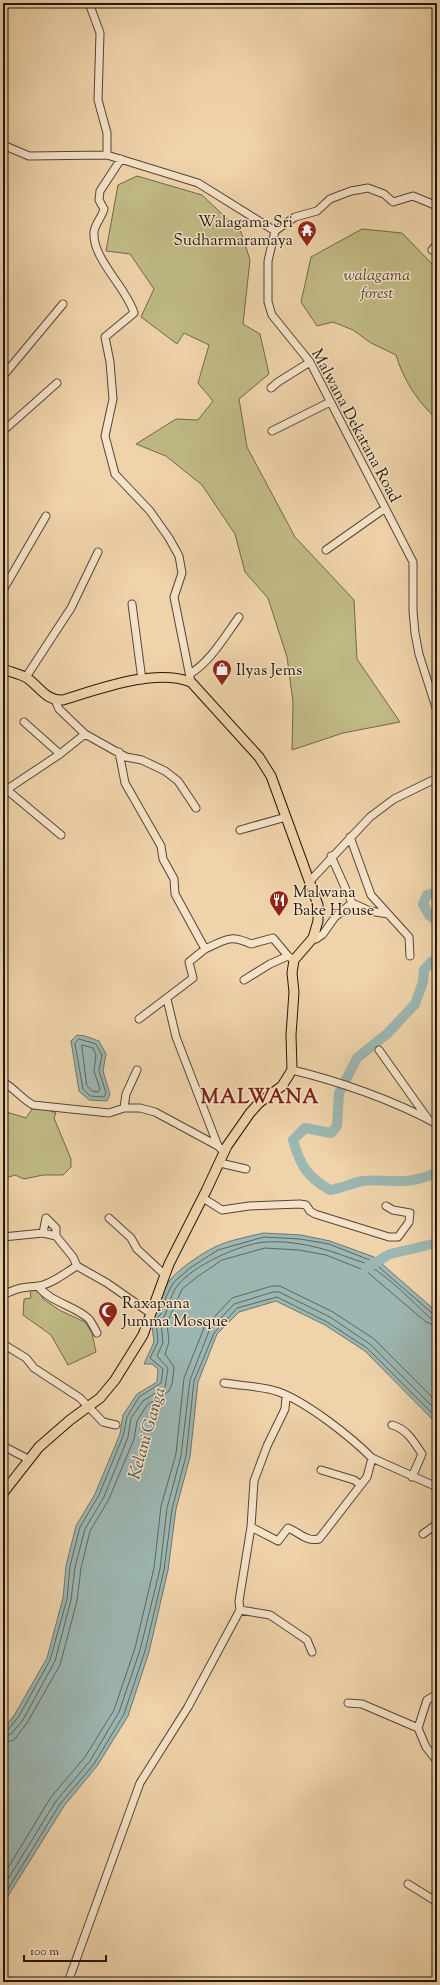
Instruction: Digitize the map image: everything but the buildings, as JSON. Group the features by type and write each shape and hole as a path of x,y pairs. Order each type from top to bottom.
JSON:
{"main road":[{"path":"3,669 26,678 42,692 55,700 63,700 119,683 171,677 191,678 259,758 271,776 302,865 310,881 318,904 318,921 313,938 291,958 294,992 290,1035 292,1070 289,1078 282,1086 259,1103 221,1149 220,1162 165,1275 143,1335 115,1380 106,1392 49,1438 28,1459 3,1493"}],"street":[{"path":"89,3 100,33 98,100 107,133 108,154"},
{"path":"3,145 29,156 108,154 122,160 198,183 275,231 295,217 317,211 330,199 351,191 368,188 384,194 392,202 413,196 437,206"},
{"path":"122,160 100,191 99,200 104,209 94,231 95,244 108,270 131,303 134,313 105,337 110,362 113,399 105,436 115,474 150,511 169,538 179,556 182,573 174,597 191,678"},
{"name":"Malwana Dekatana Road","path":"275,231 268,261 268,302 272,315 276,322 310,362 384,509 413,562 412,611 415,633 419,654 437,711"},
{"path":"3,376 63,304"},
{"path":"271,388 310,362"},
{"path":"3,431 57,383"},
{"path":"272,431 330,402"},
{"path":"326,550 384,509"},
{"path":"3,590 46,516"},
{"path":"26,678 71,608 98,552"},
{"path":"132,604 142,680"},
{"path":"191,678 240,617"},
{"path":"55,700 60,710 85,734 126,757 142,760 165,771 178,782 196,808"},
{"path":"24,722 60,754"},
{"path":"61,835 5,791 60,754 85,734"},
{"path":"119,752 125,783 161,846 163,859 174,879 175,894 205,949"},
{"path":"310,881 331,856 370,816 394,799 437,778"},
{"path":"240,830 286,817"},
{"path":"350,837 371,895 409,937 410,956"},
{"path":"331,856 352,903 370,911 388,914"},
{"path":"313,938 316,939 323,934 335,917 352,903"},
{"path":"139,1019 193,978 189,962 205,949 230,938 237,938 251,944 272,938 291,958 270,964 244,980"},
{"path":"167,999 176,1037 221,1149"},
{"path":"379,1050 428,1119"},
{"path":"124,1108 126,1094 137,1070"},
{"path":"292,1070 320,1077 372,1095 437,1124"},
{"path":"3,1082 33,1105 109,1113 124,1108 140,1108 155,1112 221,1149"},
{"path":"220,1162 246,1169"},
{"path":"203,1198 222,1210 249,1206 306,1205 310,1211 315,1214 389,1237 398,1237 409,1222 410,1213 393,1210 386,1206"},
{"path":"43,1233 46,1218 56,1228 56,1236"},
{"path":"109,1218 131,1238 137,1249 165,1275"},
{"path":"3,1237 43,1233 56,1236 73,1257 77,1266 107,1283 150,1313"},
{"path":"3,1295 17,1288 38,1286 49,1282 77,1266"},
{"path":"38,1286 47,1295 90,1320 97,1333"},
{"path":"3,1344 21,1354 34,1368 62,1386 89,1407 103,1422 116,1425"},
{"path":"224,1383 279,1392 311,1410 355,1442 372,1458 437,1487"},
{"path":"68,1982 140,1783 188,1707 240,1610 239,1601 251,1527 254,1481 267,1446 285,1409 286,1396"},
{"path":"392,1425 398,1426 411,1437 422,1454 412,1477"},
{"path":"3,1446 28,1459"},
{"path":"251,1527 278,1541 288,1528 305,1538 313,1540 319,1539 369,1473 372,1458"},
{"path":"321,1470 354,1480 361,1485"},
{"path":"423,1534 437,1524"},
{"path":"240,1610 270,1615 307,1640 312,1652"},
{"path":"437,1694 427,1700 418,1728 426,1747 437,1761"},
{"path":"348,1703 362,1704 418,1728"},
{"path":"408,1884 437,1902"}],"green space":[{"path":"137,176 202,195 241,232 250,260 243,324 260,334 269,374 239,399 247,447 295,537 354,600 357,659 400,722 343,733 292,750 293,702 287,657 268,598 245,572 235,534 202,485 166,456 136,444 176,419 198,420 213,401 198,383 209,345 184,333 177,344 141,317 154,289 130,254 106,251 118,185"},
{"name":"walagama forest","path":"362,229 402,233 437,269 437,419 430,413 412,390 407,382 396,355 371,343 353,330 333,322 317,326 301,302 311,257"},
{"path":"32,1109 46,1109 56,1113 54,1118 71,1159 71,1167 63,1175 43,1175 24,1179 15,1175 3,1179 3,1111 26,1118"},
{"path":"30,1289 38,1289 43,1299 61,1311 85,1322 92,1333 96,1352 68,1365 51,1335 23,1315 24,1299 31,1298"}],"water":[{"path":"77,1035 99,1041 106,1054 103,1071 110,1094 107,1101 89,1100 79,1091 71,1041"},
{"name":"Kelani Ganga","path":"263,1233 301,1235 330,1241 374,1257 437,1312 437,1424 365,1351 325,1325 276,1301 239,1312 217,1334 198,1382 190,1457 176,1509 168,1570 149,1652 128,1716 97,1766 64,1806 3,1904 3,1730 15,1714 47,1658 63,1598 66,1566 76,1526 95,1494 120,1434 123,1415 137,1394 157,1382 158,1369 152,1364 144,1364 154,1342 151,1318 155,1314 167,1284 185,1266 215,1247"}],"waterway":[{"path":"437,892 427,895 423,904 429,915 437,921"},
{"path":"437,961 431,962 424,970 423,982 415,1004 388,1033 357,1058 339,1093 337,1126 331,1133 305,1128 293,1140 298,1157 306,1170 310,1175 330,1190 363,1181 408,1181 437,1173"},
{"path":"366,1268 390,1254 437,1243"}],"place":[{"name":"Walagama Sri Sudharmaramaya","path":"307,247"},
{"name":"Ilyas Jems","path":"222,686"},
{"name":"Malwana Bake House","path":"279,917"},
{"name":"Raxapana Jumma Mosque","path":"108,1328"}],"district":[{"name":"MALWANA","path":"260,1096"}]}
